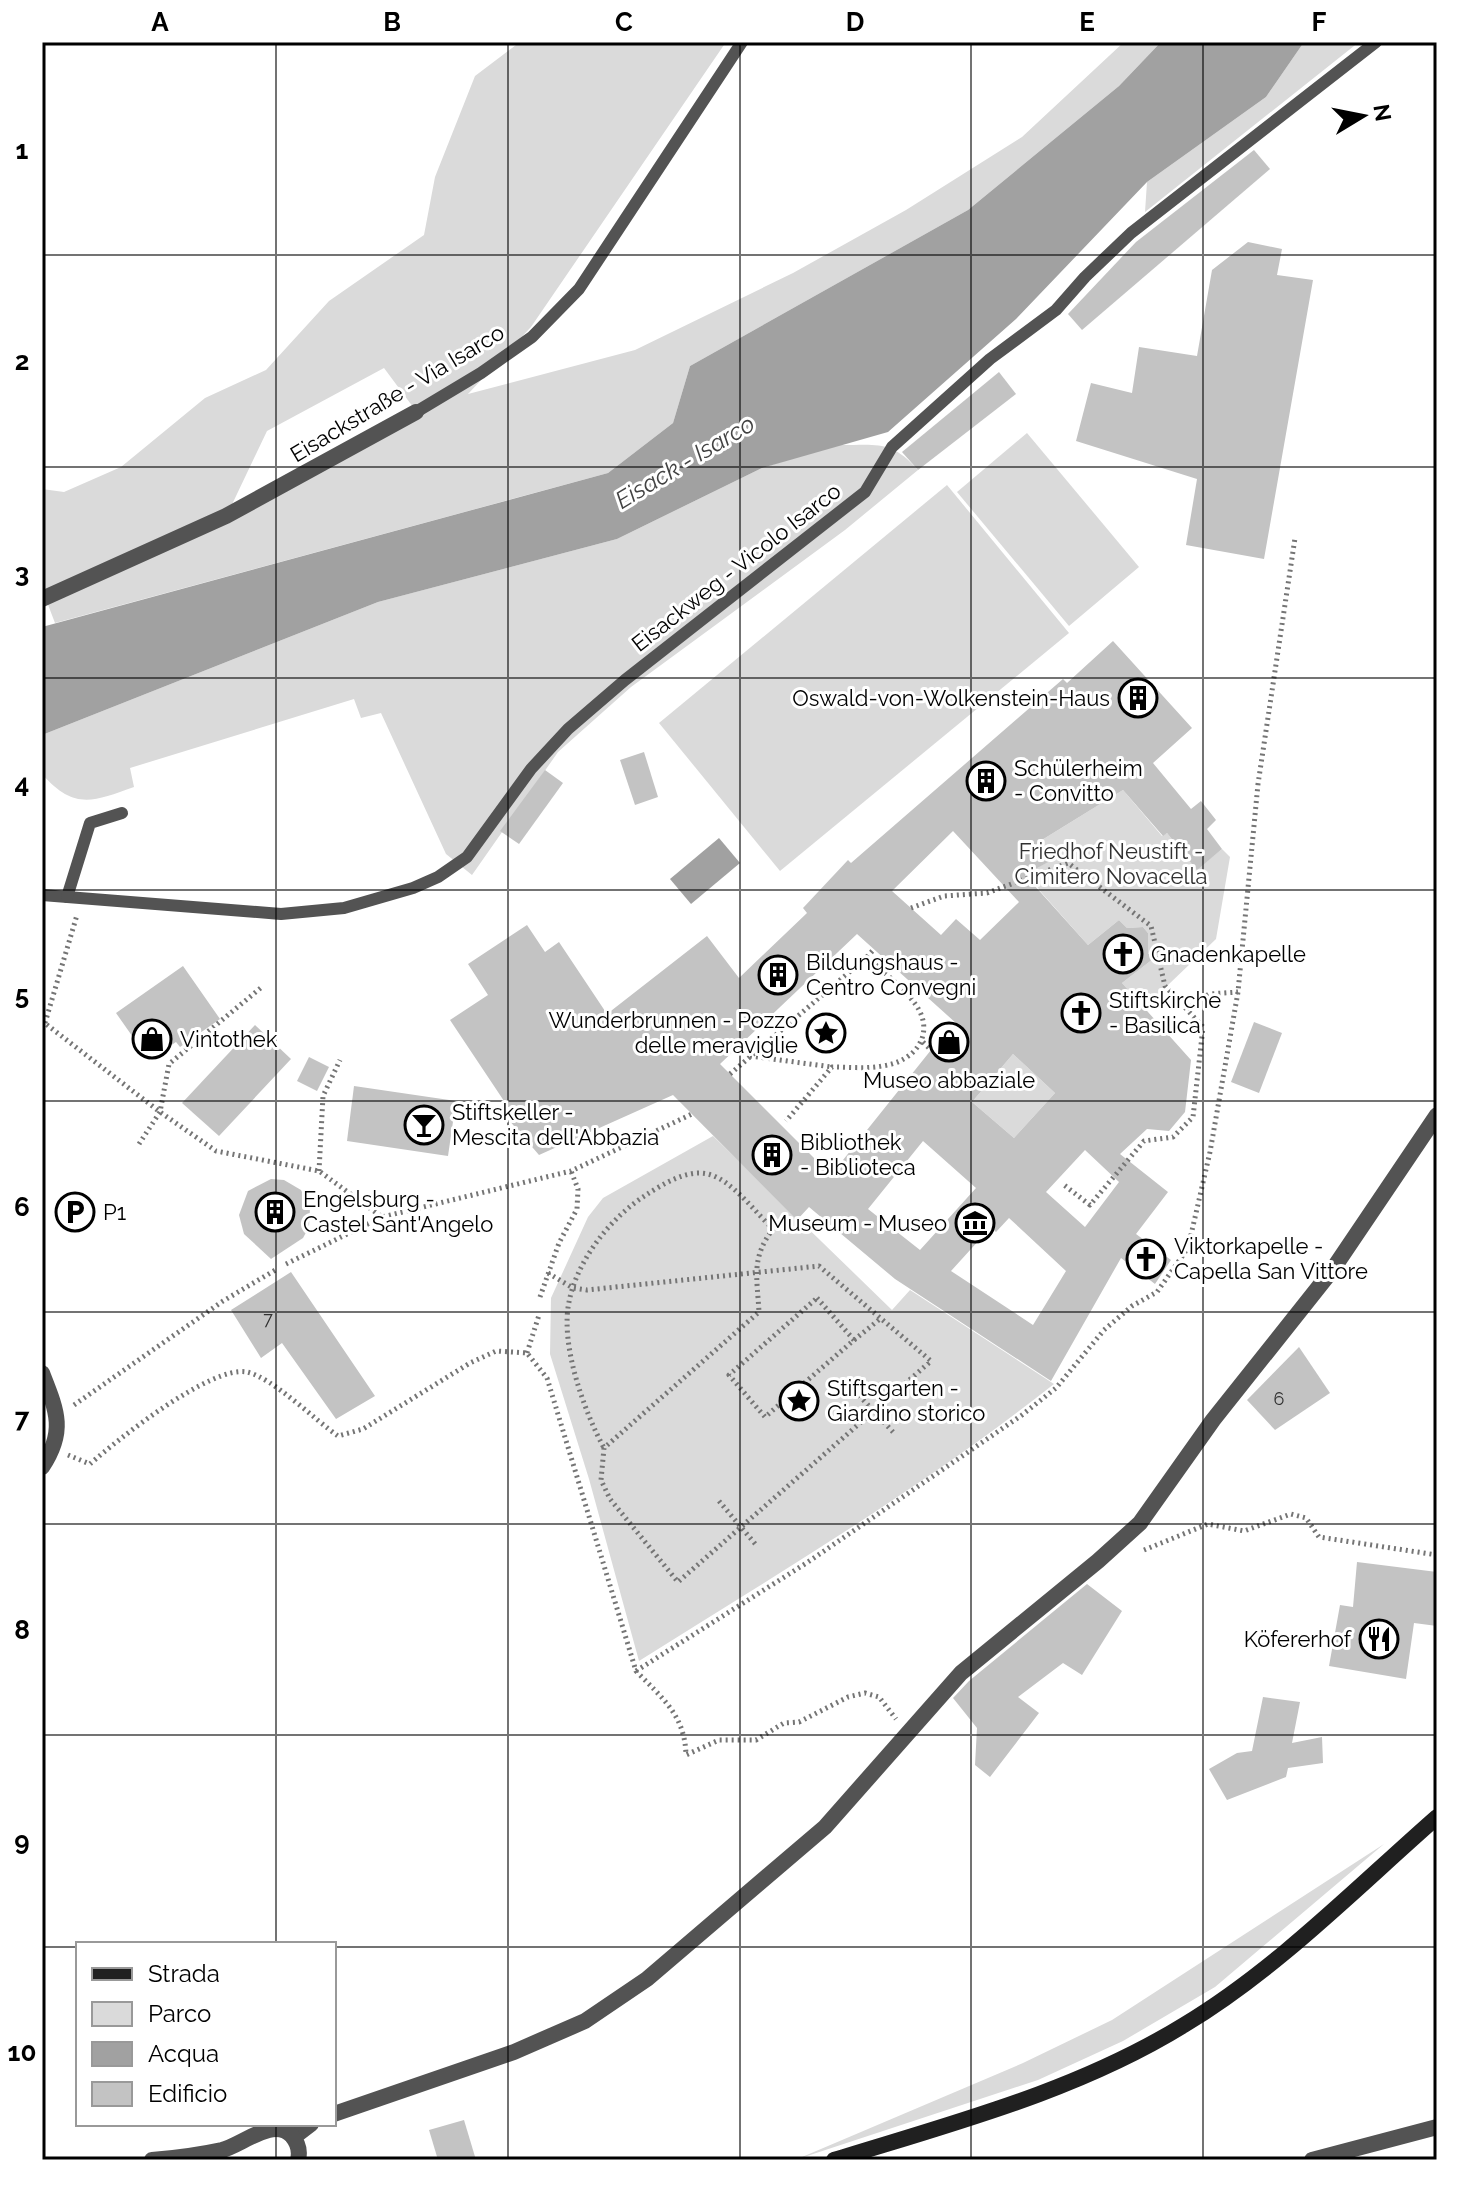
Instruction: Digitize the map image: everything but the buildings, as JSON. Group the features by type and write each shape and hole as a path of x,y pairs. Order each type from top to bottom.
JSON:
{"main road":[{"path":"834,2160 1004,2108 1148,2047 1187,2024 1260,1972 1437,1817"}],"street":[{"name":"Eisackstraße - Via Isarco","path":"43,595 226,516 416,412"},
{"path":"336,2113 514,2052 585,2021 615,2003 825,1827 914,1730 961,1673 1140,1523 1213,1420 1333,1269 1437,1115"},
{"path":"42,1373 57,1417 55,1449 42,1467"},
{"path":"294,2137 308,2126"},
{"path":"1312,2160 1437,2127"},
{"path":"152,2160 226,2149 265,2130 284,2130 294,2137 300,2152 298,2160"}],"lane":[{"name":"Eisackstraße - Via Isarco","path":"416,412 481,373 532,337 579,289 742,42"},
{"name":"Eisackweg - Vicolo Isarco","path":"42,895 281,914 344,908 413,888 438,877 467,857 531,769 568,729 625,680 865,492 892,447 990,359 1056,310 1131,233 1376,42"},
{"path":"67,897 90,823 122,813"}],"path":[{"path":"636,1671 808,1562 1022,1415 1056,1388 1104,1330 1132,1306 1157,1292 1188,1248 1195,1226 1238,992 1258,784 1295,538"},
{"path":"911,908 944,896 987,893 1068,863 1151,926 1165,986 1203,1027 1193,1117 1173,1137 1144,1141 1090,1205 1064,1185"},
{"path":"82,899 44,1022 216,1151 319,1171 382,1217"},
{"path":"730,1074 874,949"},
{"path":"749,1056 832,1067 885,1066 909,1056 923,1042 926,1028 913,1001 867,957"},
{"path":"139,1144 160,1112 169,1064 263,986"},
{"path":"1187,1009 1209,994 1238,992"},
{"path":"923,1042 931,1050"},
{"path":"319,1171 323,1096 340,1060"},
{"path":"786,1121 832,1067"},
{"path":"286,1264 382,1217 571,1171 692,1114"},
{"path":"540,1297 577,1209 578,1189 571,1171"},
{"path":"548,1273 573,1288 757,1275 819,1266 931,1361 678,1582 610,1499 601,1480 604,1448 580,1394 571,1350 568,1304 573,1288 585,1261 620,1215 665,1183 696,1172 711,1174 728,1186 773,1229 756,1256 757,1275 759,1312 604,1448"},
{"path":"57,1417 223,1301 277,1269"},
{"path":"854,1340 817,1298 729,1375 765,1417 880,1319"},
{"path":"527,1353 539,1315"},
{"path":"55,1449 90,1464 129,1429 218,1376 246,1372 269,1384 338,1436 363,1429 470,1363 496,1351 527,1353 547,1378 636,1671 670,1706 686,1732 686,1755 719,1740 756,1740 784,1723 799,1722 848,1697 865,1693 879,1697 893,1717 914,1730"},
{"path":"855,1391 893,1432"},
{"path":"719,1501 757,1546"},
{"path":"1140,1552 1208,1524 1244,1531 1291,1514 1306,1518 1319,1537 1437,1555"}],"green space":[{"path":"520,42 726,42 531,327 468,394 635,350 793,273 906,210 1022,137 1124,42 1161,42 1119,86 968,210 690,366 673,423 608,473 55,623 42,589 42,489 64,492 121,467 205,398 266,370 329,301 424,235 435,177 475,76","holes":["384,368 416,411 227,515 267,431"]},
{"path":"1304,42 1359,42 1145,212 1147,182 1266,97"},
{"path":"1027,433 1139,567 1069,626 957,492"},
{"path":"834,445 890,448 918,470 845,530 631,687 558,752 472,875 446,854 381,713 361,718 354,699 130,768 134,787 95,799 74,798 53,786 42,774 42,735 378,602 617,539 762,468"},
{"path":"947,485 1069,633 780,871 659,723"},
{"name":"Friedhof Neustift - Cimitero Novacella","path":"1123,790 1162,836 1167,833 1197,869 1222,849 1230,857 1216,939 1144,1008 1122,983 1153,959 1146,950 1148,933 1143,927 1127,928 1119,920 1088,945 1040,891 1029,873 1049,861 1037,843"},
{"path":"1013,1054 1055,1093 1014,1138 972,1102"},
{"name":"Stiftsgarten - Giardino storico","path":"713,1136 892,1310 910,1290 1054,1384 902,1494 639,1661 589,1479 550,1354 551,1298 588,1217 603,1198"},
{"path":"1384,1844 1215,1987 1123,2041 1038,2080 795,2160 1023,2063 1112,2020"}],"water":[{"name":"Eisack - Isarco","path":"1161,42 1304,42 1266,97 1147,182 1016,319 888,432 762,468 617,539 378,602 42,735 42,627 608,473 673,423 690,366 968,210 1119,86"},
{"path":"719,838 740,863 691,904 670,879"}],"place":[{"name":"Oswald-von-Wolkenstein-Haus","path":"1138,698"},
{"name":"Schülerheim - Convitto","path":"986,781"},
{"name":"Gnadenkapelle","path":"1123,954"},
{"name":"Bildungshaus - Centro Convegni","path":"778,975"},
{"name":"Stiftskirche - Basilica","path":"1081,1013"},
{"name":"Wunderbrunnen - Pozzo delle meraviglie","path":"826,1033"},
{"name":"Vintothek","path":"152,1039"},
{"name":"Museo abbaziale","path":"949,1042"},
{"name":"Stiftskeller - Mescita dell'Abbazia","path":"424,1125"},
{"name":"Bibliothek - Biblioteca","path":"772,1155"},
{"name":"P1","path":"75,1212"},
{"name":"Engelsburg - Castel Sant'Angelo","path":"275,1212"},
{"name":"Museum - Museo","path":"975,1223"},
{"name":"Viktorkapelle - Capella San Vittore","path":"1146,1259"},
{"name":"Stiftsgarten - Giardino storico","path":"799,1401"},
{"name":"Köfererhof","path":"1379,1639"}]}
